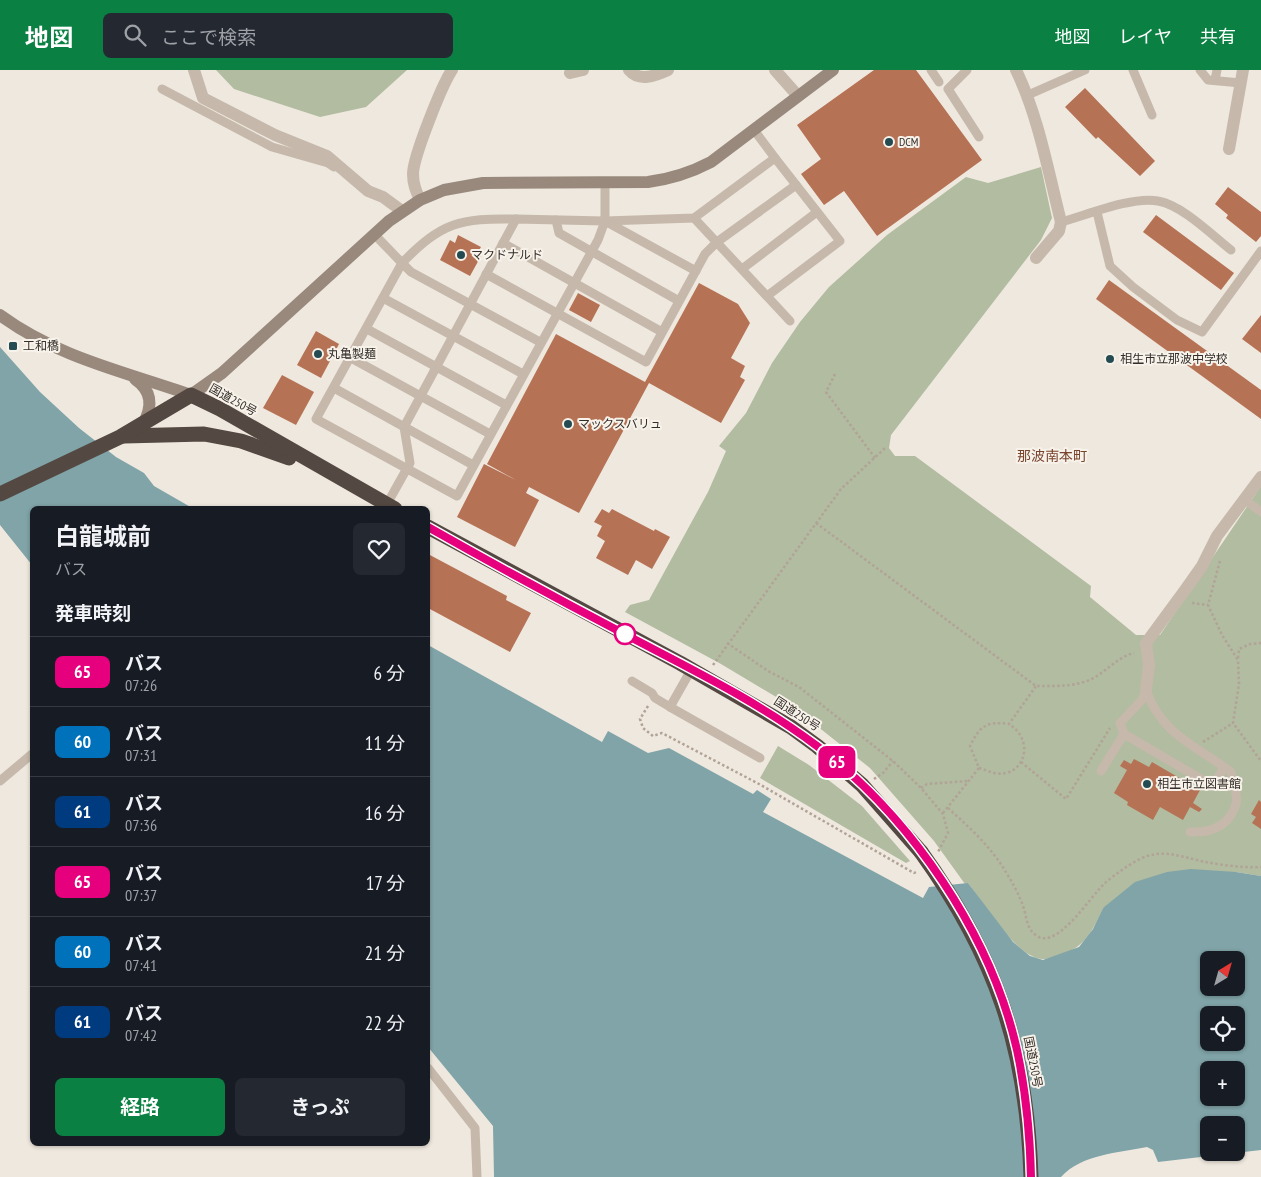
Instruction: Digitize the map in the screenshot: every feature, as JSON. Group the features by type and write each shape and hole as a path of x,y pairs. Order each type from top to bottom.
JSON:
{"highway":[{"name":"国道250号","path":"0,494 120,437 191,395 220,409 389,506"},
{"path":"120,437 204,434 241,441 320,467"},
{"name":"国道250号","path":"430,528 757,706 817,746 862,785 922,852 964,916 1003,1002 1022,1078 1029,1123 1031,1177"}],"street":[{"path":"194,70 203,98 275,135 327,156 368,192 383,196 402,211"},
{"path":"420,200 414,186 413,172 452,70"},
{"path":"570,73 583,70"},
{"path":"629,70 637,78 642,78 668,70"},
{"path":"775,70 798,96"},
{"path":"0,315 43,343 64,353 191,395 222,373 374,234 402,211 420,200 444,190 483,183 605,183 648,182 670,179 692,172 710,162 833,70"},
{"path":"1016,70 1028,95 1062,222 1059,231 1036,258"},
{"path":"1229,149 1243,70"},
{"path":"131,375 142,383 150,397 148,414 143,424"},
{"path":"1146,690 1149,665 1146,643 1202,566 1217,536 1261,477"}],"lane":[{"path":"931,70 939,82"},
{"path":"967,70 948,89 979,137"},
{"path":"1028,95 1085,70"},
{"path":"1133,70 1152,114"},
{"path":"1200,70 1208,80 1240,83"},
{"path":"1215,80 1217,70"},
{"path":"162,89 272,146 328,163 354,180"},
{"path":"754,130 840,240 768,296"},
{"path":"605,183 606,221 591,252 456,496 316,419 402,263 430,236 444,227 458,222 487,219 606,221 694,218 775,158"},
{"path":"486,274 550,307 556,313 646,362 705,254 717,242 796,185"},
{"path":"1062,222 1130,202 1158,201 1176,208 1231,250"},
{"path":"742,269 818,212"},
{"path":"1098,212 1110,266 1133,287 1177,320 1202,332 1261,251"},
{"path":"694,218 790,321"},
{"path":"391,506 410,463 404,427 516,219"},
{"path":"556,220 559,232 679,301"},
{"path":"606,221 696,271"},
{"path":"374,234 411,272 540,342"},
{"path":"503,243 662,332"},
{"path":"383,298 523,374"},
{"path":"367,329 506,405"},
{"path":"351,358 490,434"},
{"path":"334,388 474,465"},
{"path":"1244,499 1261,512"},
{"path":"670,708 691,670"},
{"path":"632,681 652,693 655,698 670,708 760,758"},
{"path":"1146,690 1142,700 1120,723 1124,734 1213,786 1224,767"},
{"path":"1146,690 1153,709 1167,727 1231,772 1236,802 1229,817 1220,828 1206,833 1190,832"},
{"path":"1101,771 1124,734"},
{"path":"0,781 30,756"},
{"path":"430,1070 470,1119 475,1128 477,1177"}],"path":[{"path":"835,374 826,392 875,458"},
{"path":"712,666 714,660 841,489 885,448"},
{"path":"816,523 1036,686 1062,686 1088,681 1133,653 1148,654"},
{"path":"1221,558 1208,605 1222,635 1238,660"},
{"path":"1261,643 1250,644 1239,649 1239,684 1233,723 1261,761"},
{"path":"1009,724 1036,686"},
{"path":"643,728 640,719 655,698"},
{"path":"996,722 1009,724 1019,731 1026,746 1021,762 1009,772 995,774 979,768 970,746 977,733 984,726 996,722"},
{"path":"1021,762 1066,799 1110,728 1120,723"},
{"path":"1197,748 1208,737 1233,723"},
{"path":"874,779 883,773 893,761"},
{"path":"943,814 979,768"},
{"path":"921,788 927,784 968,781"},
{"path":"948,808 971,828 1004,868 1023,906 1027,924 1036,936 1043,939 1054,937 1067,926 1104,884 1138,860 1152,854 1171,853 1242,868 1261,867"}],"green space":[{"path":"216,70 407,70 366,107 320,117 234,89"},
{"path":"1041,167 1052,218 1041,240 891,435 889,448 895,456 915,456 1091,586 1090,597 1136,635 1160,635 1261,486 1261,876 1236,872 1103,908 1096,924 1082,942 1069,952 1044,959 1032,956 1011,939 968,883 965,884 934,841 870,768 793,707 721,664 625,612 630,605 649,600 708,492 726,451 719,446 746,413 772,363 800,322 829,287 887,235 966,177 988,183"},
{"path":"778,746 809,765 862,806 910,861 906,863 760,778"}],"water":[{"path":"0,347 40,392 79,428 116,457 144,473 154,486 189,506 30,506 30,562 0,525"},
{"path":"430,646 602,742 608,731 648,753 669,748 753,794 757,790 771,799 763,812 923,898 929,887 968,883 1013,942 1030,956 1043,960 1079,947 1093,929 1103,908 1135,882 1167,872 1191,869 1261,876 1261,1150 1245,1152 1245,1116 1200,1116 1200,1157 1158,1162 1153,1150 1147,1147 1090,1159 1079,1163 1061,1177 494,1177 493,1126 430,1049"}],"building":[{"name":"DCM","path":"874,70 916,70 982,160 877,236 844,191 824,205 801,174 821,159 797,125"},
{"path":"1085,88 1155,161 1140,176 1098,137 1096,139 1065,107"},
{"path":"1228,187 1261,212 1261,236 1256,242 1226,218 1228,215 1215,204"},
{"path":"1156,215 1234,273 1221,290 1143,232"},
{"name":"マクドナルド","path":"458,235 481,247 477,254 481,256 470,276 440,260 450,240 455,243"},
{"path":"1109,280 1261,390 1261,419 1096,299"},
{"path":"699,283 738,304 750,323 731,358 745,366 740,377 745,380 721,423 649,383 579,513 529,487 526,493 539,500 515,547 457,517 484,464 516,480 487,464 556,334 645,382"},
{"path":"578,293 600,305 591,322 569,310"},
{"path":"1261,315 1261,353 1242,339"},
{"name":"丸亀製麺","path":"316,331 339,344 321,378 297,365"},
{"path":"282,375 314,392 296,425 263,408"},
{"path":"602,509 609,513 612,509 654,531 655,529 670,537 652,569 636,560 628,575 596,558 605,541 597,536 602,526 594,522"},
{"path":"430,555 507,596 506,600 531,613 510,652 430,609"},
{"path":"1134,759 1149,767 1152,762 1200,790 1193,803 1202,809 1199,812 1190,807 1183,820 1160,807 1153,820 1127,805 1128,802 1114,793 1127,770 1120,766 1124,760 1131,764"},
{"path":"1259,800 1261,802 1261,829 1252,823 1256,817 1251,814"}],"bus line":[{"name":"65","path":"430,528 535,587 680,663 757,706 817,746 842,766 882,805 922,852 964,916 976,938 1003,1002 1017,1049 1022,1078 1029,1123 1031,1177"}],"place":[{"name":"DCM","path":"889,142"},
{"name":"マクドナルド","path":"461,255"},
{"name":"工和橋","path":"13,346"},
{"name":"丸亀製麺","path":"318,354"},
{"name":"相生市立那波中学校","path":"1110,359"},
{"name":"マックスバリュ","path":"568,424"},
{"name":"相生市立図書館","path":"1147,784"}],"district":[{"name":"那波南本町","path":"1052,456"}]}
